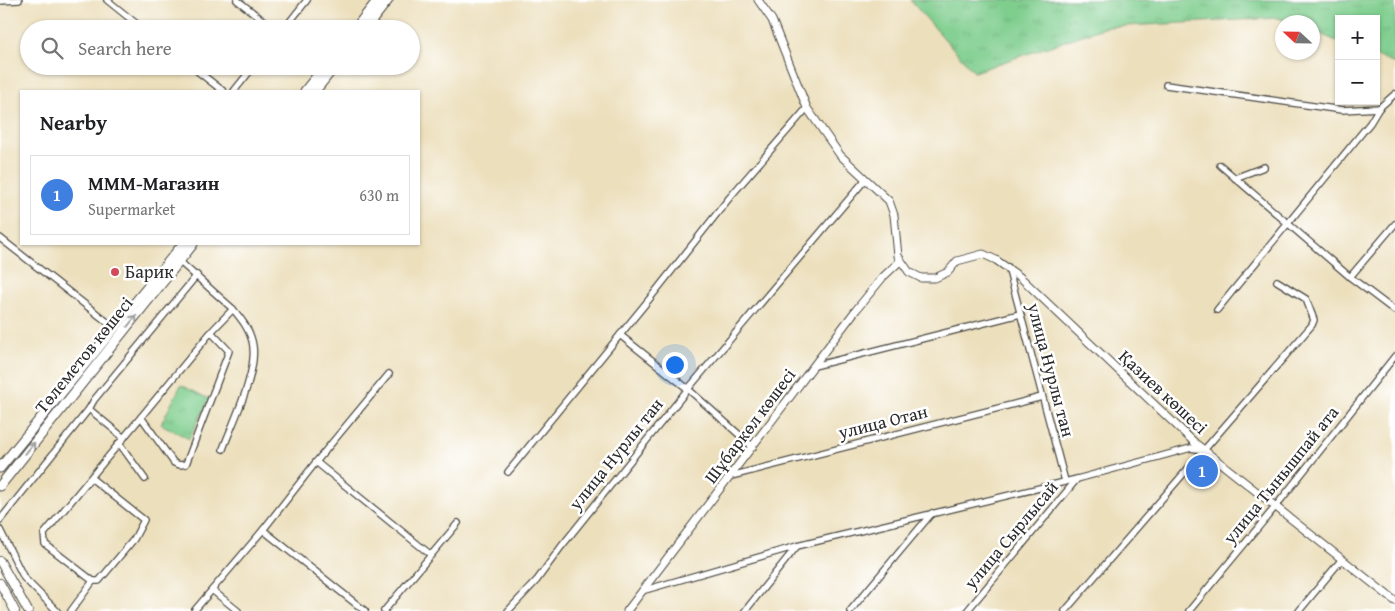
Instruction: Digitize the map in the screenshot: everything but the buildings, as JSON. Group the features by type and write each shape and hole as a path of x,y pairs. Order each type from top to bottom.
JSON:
{"main road":[{"path":"362,20 378,0"},
{"path":"372,20 388,0"},
{"path":"306,90 318,75"},
{"path":"316,90 328,75"},
{"name":"Төлеметов көшесі","path":"0,486 165,273 182,245"},
{"name":"Төлеметов көшесі","path":"0,468 114,328 192,245"},
{"path":"0,561 28,611"},
{"path":"0,583 15,611"}],"street":[{"path":"0,1 19,0"},
{"path":"107,0 132,20"},
{"path":"237,0 263,20"},
{"path":"291,20 307,0"},
{"path":"758,0 772,20 807,108 840,155 889,201 894,215 896,244 900,261"},
{"path":"203,75 222,90"},
{"path":"235,90 247,75"},
{"path":"1166,85 1285,100 1342,110 1379,108"},
{"path":"1217,310 1370,123 1379,108 1395,94"},
{"path":"508,472 730,197 807,108"},
{"path":"1220,165 1350,277 1395,311"},
{"path":"1235,178 1264,167"},
{"name":"улица Нурлы тан","path":"508,611 549,566 561,547 688,389 865,180"},
{"path":"1350,277 1395,224"},
{"path":"0,238 114,328"},
{"name":"Қазиев көшесі","path":"900,261 909,272 921,278 935,278 948,272 957,261 983,254 1008,267 1044,299 1172,424 1395,601"},
{"path":"179,261 233,309 247,326 253,344 253,366 223,449"},
{"name":"Шұбаркөл көшесі","path":"627,611 645,590 873,289 900,261"},
{"name":"улица Нурлы тан","path":"1008,267 1065,482"},
{"path":"0,520 89,409 94,400 197,275"},
{"path":"1065,611 1312,325 1314,320 1306,299 1278,281"},
{"path":"93,582 51,549 44,539 45,532 211,332 233,309"},
{"path":"814,366 1020,314"},
{"path":"141,417 174,463 186,464 229,351 211,332"},
{"path":"620,335 688,389 753,447"},
{"name":"улица Тынышпай ата","path":"1189,611 1276,506 1395,356"},
{"path":"194,611 263,530 389,374"},
{"name":"улица Отан","path":"731,476 1042,397"},
{"path":"89,409 122,441 145,479"},
{"path":"645,590 797,546 1065,482 1192,448 1205,450"},
{"path":"316,462 431,555"},
{"path":"71,611 93,582 99,581 134,539 144,520 91,478"},
{"name":"улица Сырлысай","path":"967,611 1077,479"},
{"path":"850,611 932,513"},
{"path":"384,611 458,523"},
{"path":"0,530 24,578 58,611"},
{"path":"263,530 365,611"},
{"path":"745,611 797,546"},
{"path":"1299,611 1342,559"},
{"path":"212,590 238,611"}],"green space":[{"path":"910,0 1395,0 1395,64 1380,58 1380,15 1335,15 1335,40 1320,34 1320,15 1275,15 1275,18 1106,27 974,72"},
{"path":"181,385 209,399 189,439 161,424"}],"place":[{"name":"Барик","path":"115,272"},
{"name":"МММ-Магазин","path":"1202,471"}]}
